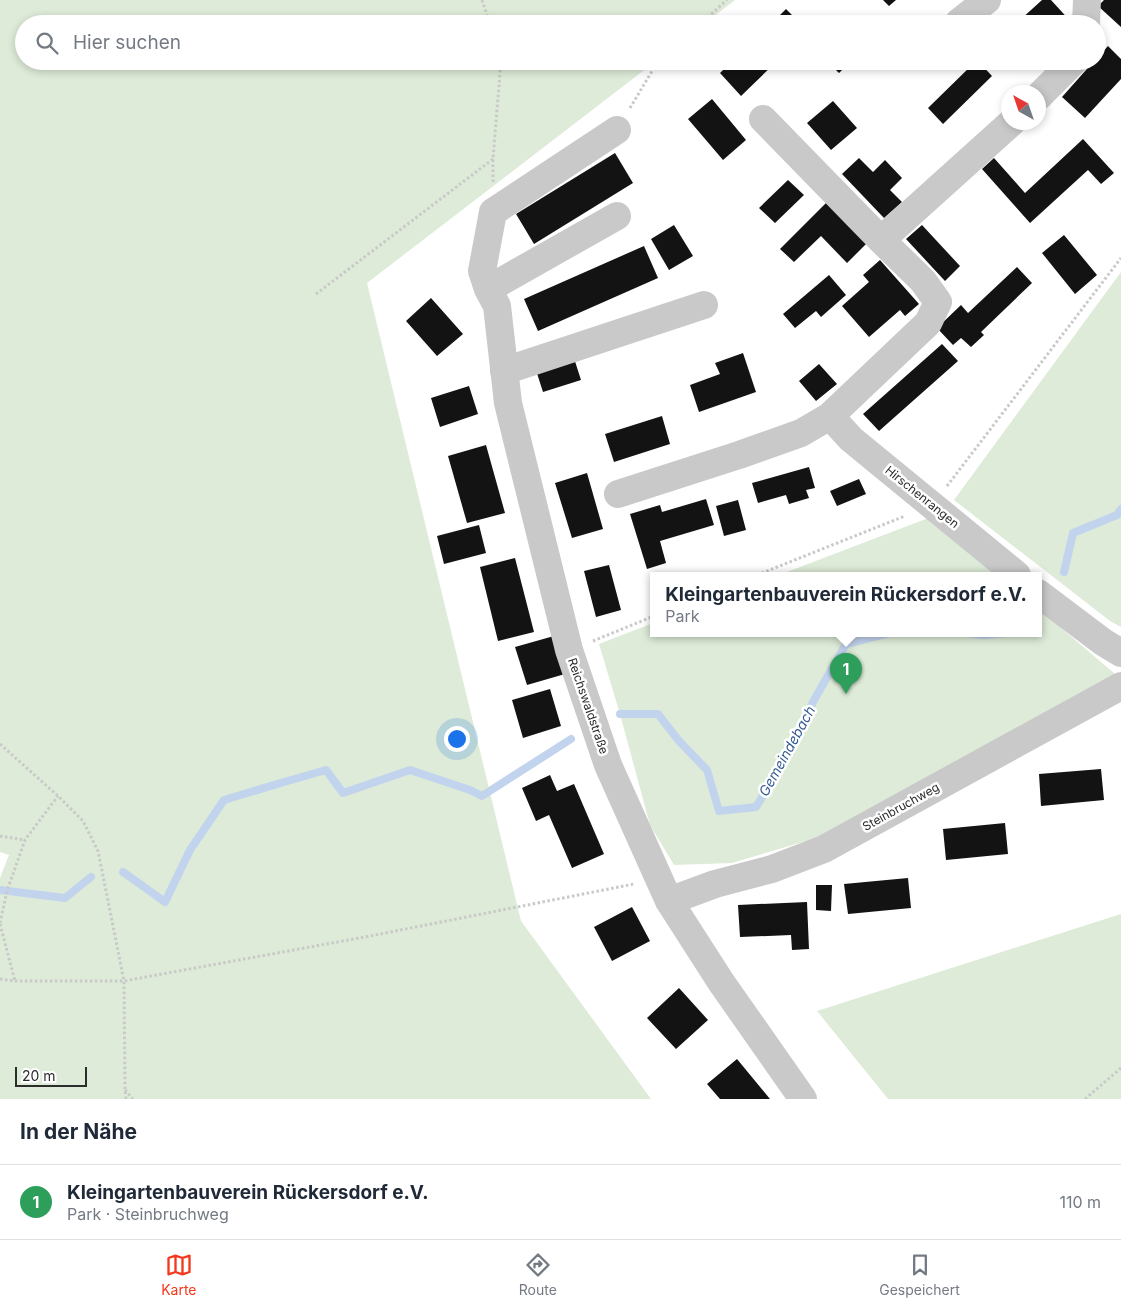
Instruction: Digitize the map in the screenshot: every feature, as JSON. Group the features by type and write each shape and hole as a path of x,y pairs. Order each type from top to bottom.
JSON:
{"street":[{"path":"968,15 987,0"},
{"path":"1086,0 1086,15"},
{"path":"1046,89 1065,70"},
{"path":"618,494 801,433 830,416 928,323 938,302 923,281 763,119"},
{"path":"485,280 493,212 617,130"},
{"path":"881,240 1003,130"},
{"path":"485,280 617,216"},
{"name":"Reichswaldstraße","path":"485,280 497,306 508,403 569,650 608,765 669,900 721,982 803,1099"},
{"path":"504,371 704,305"},
{"name":"Hirschenrangen","path":"830,416 851,439 1013,572"},
{"path":"1042,595 1103,642 1121,653"},
{"name":"Steinbruchweg","path":"669,900 715,884 772,869 824,849 1121,686"}],"path":[{"path":"482,0 487,15"},
{"path":"710,15 727,0"},
{"path":"493,212 493,159 501,70"},
{"path":"617,130 653,70"},
{"path":"316,294 493,159"},
{"path":"764,572 932,505 1121,258"},
{"path":"569,650 650,618"},
{"path":"0,744 83,821 98,851 124,981 126,1099"},
{"path":"15,981 0,923 7,891 25,840 58,796"},
{"path":"0,836 25,840"},
{"path":"0,979 15,981 124,981 631,886 657,873"},
{"path":"1085,1099 1121,1068"},
{"path":"125,1089 134,1099"}],"green space":[{"path":"0,0 735,0 716,15 15,15 15,70 644,70 367,283 521,921 651,1099 0,1099 0,878 9,855 0,852"},
{"path":"1121,272 1121,627 1110,621 954,500"},
{"path":"931,517 995,572 787,572"},
{"path":"1042,612 1115,674 816,838 732,863 674,865 650,825 599,644 650,624 650,637 1042,637"},
{"path":"1121,914 1121,1099 888,1099 817,1011"}],"building":[{"path":"883,0 896,0 889,6"},
{"path":"1042,0 1051,0 1065,15 1026,15"},
{"path":"1104,0 1121,0 1121,27 1098,6"},
{"path":"786,9 792,15 780,15"},
{"path":"1108,46 1121,59 1121,79 1085,118 1062,97 1086,70 1106,70 1106,48"},
{"path":"723,70 768,70 741,96 720,73"},
{"path":"967,70 986,70 992,76 943,124 928,108"},
{"path":"712,99 746,140 723,160 688,119"},
{"path":"833,101 857,128 831,150 807,123"},
{"path":"1083,139 1114,173 1101,184 1088,170 1030,223 982,169 994,158 1025,193"},
{"path":"615,153 633,183 534,244 516,214"},
{"path":"859,158 873,172 885,160 902,178 890,190 902,202 884,218 842,174"},
{"path":"788,180 804,195 775,223 759,208"},
{"path":"827,202 868,242 847,263 821,236 794,262 780,249"},
{"path":"674,225 693,256 669,270 651,239"},
{"path":"922,225 960,266 945,281 906,239"},
{"path":"1064,235 1097,275 1075,294 1042,253"},
{"path":"644,246 658,278 538,331 524,299"},
{"path":"880,260 919,304 905,316 900,310 869,337 842,306 869,282 863,275"},
{"path":"1017,267 1032,283 981,332 984,335 971,347 961,338 953,345 937,328 961,305 968,313"},
{"path":"829,275 846,295 821,317 816,311 795,328 783,314"},
{"path":"431,298 463,334 437,356 406,321"},
{"path":"942,344 958,361 879,431 863,414"},
{"path":"572,352 581,380 543,392 534,364"},
{"path":"743,353 756,392 699,412 690,385 720,374 715,363"},
{"path":"819,364 837,384 816,401 799,381"},
{"path":"469,386 478,414 440,427 431,398"},
{"path":"662,416 670,444 614,462 605,434"},
{"path":"486,445 505,513 467,523 448,456"},
{"path":"809,467 815,488 806,490 809,498 789,504 786,495 758,503 752,483"},
{"path":"587,473 603,529 572,538 555,483"},
{"path":"859,479 866,494 837,506 830,491"},
{"path":"706,499 714,525 660,541 666,563 647,569 630,514 660,505 662,512"},
{"path":"738,500 746,530 724,536 716,506"},
{"path":"479,525 486,553 444,564 437,536"},
{"path":"515,558 534,632 498,641 480,567"},
{"path":"609,565 621,610 596,617 584,571"},
{"path":"554,636 565,674 527,685 515,647"},
{"path":"550,689 561,726 523,738 512,700"},
{"path":"1101,769 1104,800 1041,806 1039,774"},
{"path":"550,775 557,791 574,784 604,854 572,868 549,815 536,821 522,788"},
{"path":"1005,823 1008,854 946,860 943,829"},
{"path":"908,878 911,908 848,914 844,884"},
{"path":"816,885 832,885 831,911 816,910"},
{"path":"807,902 809,949 792,950 791,935 740,937 738,905"},
{"path":"632,907 650,941 612,961 594,927"},
{"path":"679,988 708,1020 676,1049 647,1018"},
{"path":"737,1059 770,1099 720,1099 707,1084"}],"waterway":[{"name":"Gemeindebach","path":"1064,572 1073,533 1117,515 1121,509"},
{"name":"Gemeindebach","path":"620,714 658,714 679,741 707,770 719,811 756,807 784,761 814,700 846,644 873,637"},
{"name":"Gemeindebach","path":"123,872 165,902 190,850 224,800 326,770 343,793 410,770 470,790 482,796 571,739"},
{"name":"Gemeindebach","path":"0,890 65,898 91,877"}],"place":[{"name":"Kleingartenbauverein Rückersdorf e.V.","path":"846,694"}]}
